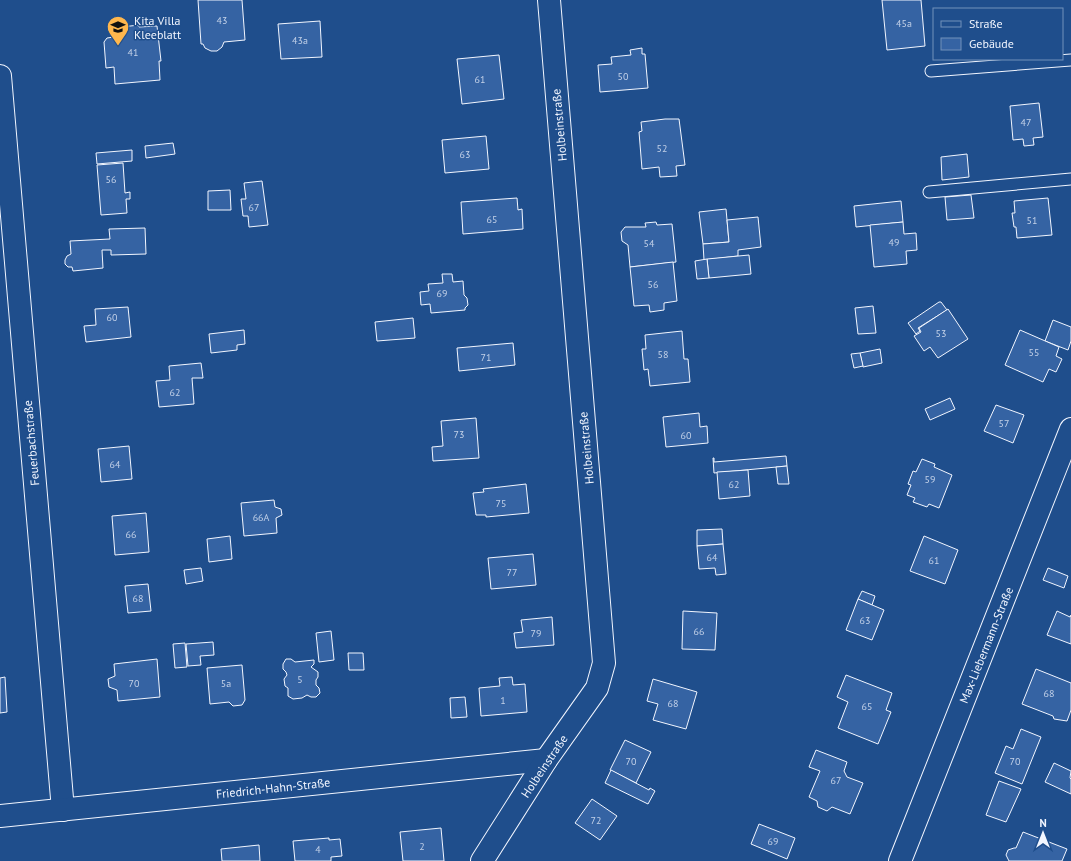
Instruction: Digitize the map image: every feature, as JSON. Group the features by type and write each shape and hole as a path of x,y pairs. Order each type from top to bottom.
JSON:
{"street":[{"name":"Holbeinstraße","path":"482,861 546,760 597,688 604,663 549,0"},
{"name":"Feuerbachstraße","path":"0,76 63,810"},
{"name":"Max-Liebermann-Straße","path":"900,861 1071,429"},
{"name":"Friedrich-Hahn-Straße","path":"0,816 546,760"}],"lane":[{"path":"931,71 1071,60"},
{"path":"929,192 1071,179"}],"building":[{"path":"198,0 242,0 245,40 224,42 222,47 217,51 211,51 205,48 203,44 201,44"},
{"path":"882,0 921,0 925,46 887,50"},
{"path":"320,21 322,57 281,59 278,24"},
{"path":"139,25 139,27 157,26 161,61 159,61 160,80 115,84 114,67 106,68 104,42 107,38 114,37 113,28"},
{"path":"642,48 642,54 645,54 648,88 600,92 598,65 612,64 611,57 631,55 630,50"},
{"path":"499,55 504,99 462,104 457,59"},
{"path":"1039,103 1043,137 1033,138 1034,145 1024,146 1023,139 1013,140 1010,106"},
{"path":"679,119 685,165 676,166 677,176 660,177 659,167 642,169 639,132 642,131 641,122"},
{"path":"486,136 489,169 445,173 442,140"},
{"path":"173,143 175,154 146,158 145,146"},
{"path":"132,150 132,161 97,164 96,153"},
{"path":"967,154 969,177 942,180 941,157"},
{"path":"123,163 125,193 130,192 130,199 126,199 127,213 101,215 97,165"},
{"path":"262,181 268,225 249,227 248,216 243,216 241,199 246,199 244,183"},
{"path":"230,190 231,210 208,210 208,191"},
{"path":"971,195 974,218 947,220 945,197"},
{"path":"517,198 518,210 522,209 523,229 463,234 461,202"},
{"path":"1048,198 1052,235 1017,238 1012,213 1015,213 1014,201"},
{"path":"901,201 903,222 856,227 854,206"},
{"path":"726,209 729,242 703,244 699,212"},
{"path":"758,217 761,247 738,250 738,256 704,260 703,244 729,242 727,220"},
{"path":"656,222 657,225 672,224 676,262 630,267 628,245 622,241 621,232 625,227 646,227 645,223"},
{"path":"903,222 904,234 916,233 917,250 906,251 907,264 874,267 870,225"},
{"path":"145,228 146,254 111,255 111,250 102,250 103,268 73,271 72,267 68,267 65,264 67,256 71,254 70,241 110,239 109,229"},
{"path":"749,255 751,274 709,278 707,259"},
{"path":"707,259 709,278 697,279 695,261"},
{"path":"673,262 677,301 664,303 664,310 650,312 649,305 634,306 630,267"},
{"path":"442,274 452,274 453,282 463,281 464,295 467,298 468,305 465,310 431,313 430,304 421,305 420,292 429,291 428,284 443,283"},
{"path":"941,302 947,310 918,328 920,331 916,334 908,323"},
{"path":"873,306 876,333 858,334 855,308"},
{"path":"128,307 131,337 86,342 84,326 96,325 95,309"},
{"path":"948,309 968,339 938,358 930,347 924,351 914,336 921,332 919,328"},
{"path":"413,318 415,338 377,341 375,322"},
{"path":"1053,320 1071,327 1071,341 1068,350 1045,341"},
{"path":"244,330 245,344 237,345 237,350 211,353 209,334"},
{"path":"1020,330 1059,347 1056,356 1062,359 1056,372 1049,369 1043,382 1005,365"},
{"path":"682,331 684,359 688,359 690,382 650,386 648,369 644,370 642,349 646,349 645,335"},
{"path":"513,343 515,365 459,371 457,348"},
{"path":"880,349 882,363 863,367 860,353"},
{"path":"860,353 863,366 854,368 851,354"},
{"path":"201,363 203,378 192,378 194,404 159,407 156,381 170,380 169,366"},
{"path":"950,398 955,409 930,420 925,409"},
{"path":"996,405 1024,415 1013,443 984,431"},
{"path":"699,413 700,427 707,426 708,443 666,447 663,417"},
{"path":"476,418 479,458 433,461 432,447 443,446 441,421"},
{"path":"129,446 132,479 101,482 98,449"},
{"path":"786,456 787,466 714,473 713,458 714,462"},
{"path":"922,459 935,464 934,467 952,475 939,508 929,504 927,507 913,502 915,498 907,495 911,485 908,484 913,471 916,472"},
{"path":"787,466 789,484 778,484 776,467"},
{"path":"748,470 750,496 719,499 717,472"},
{"path":"526,484 529,513 486,517 486,515 476,515 473,493 484,492 483,489"},
{"path":"274,500 275,507 281,509 282,515 276,518 277,533 244,536 241,503"},
{"path":"146,513 149,552 115,555 112,516"},
{"path":"722,529 723,544 697,546 697,530"},
{"path":"230,536 232,559 209,562 207,539"},
{"path":"924,536 958,550 945,584 910,571"},
{"path":"723,544 726,574 716,575 715,568 699,569 697,546"},
{"path":"533,554 536,585 491,589 488,558"},
{"path":"201,568 203,581 186,584 184,570"},
{"path":"1048,568 1068,576 1064,588 1043,580"},
{"path":"148,584 151,611 128,613 125,586"},
{"path":"862,591 875,596 872,605 858,599"},
{"path":"858,599 884,610 872,640 846,630"},
{"path":"683,611 717,613 715,650 682,649"},
{"path":"1057,611 1070,617 1071,615 1071,644 1047,635"},
{"path":"552,617 554,645 516,648 514,633 523,632 521,620"},
{"path":"331,631 334,660 319,662 316,633"},
{"path":"213,642 214,655 200,656 201,665 188,666 186,644"},
{"path":"185,643 187,667 175,668 173,644"},
{"path":"348,653 363,653 364,670 349,670"},
{"path":"157,659 160,697 118,701 117,690 109,687 108,679 115,676 114,664"},
{"path":"286,659 291,659 295,662 314,660 314,664 311,667 318,672 316,685 319,688 320,693 316,697 307,695 302,698 293,699 288,696 288,688 285,686 284,679 287,675 283,669 283,664"},
{"path":"242,665 245,700 242,705 233,706 229,702 210,704 207,668"},
{"path":"1036,669 1071,683 1071,710 1067,721 1054,719 1053,716 1022,704"},
{"path":"846,675 892,693 886,710 891,712 878,744 838,728 848,702 837,697"},
{"path":"5,677 7,712 0,713 0,678"},
{"path":"512,677 513,685 525,684 527,712 481,716 479,688 500,686 499,678"},
{"path":"653,679 697,692 686,729 653,720 658,704 647,701"},
{"path":"465,697 467,717 451,718 450,698"},
{"path":"1021,729 1041,737 1022,784 995,773 1006,746 1013,749"},
{"path":"625,740 651,752 636,783 610,770"},
{"path":"816,750 847,762 844,771 847,777 863,783 850,814 832,807 827,811 818,807 817,801 809,797 820,771 809,767"},
{"path":"1054,763 1071,771 1071,794 1045,782"},
{"path":"611,770 649,790 650,788 655,791 648,804 605,783"},
{"path":"999,781 1021,789 1006,822 986,815"},
{"path":"592,799 617,816 600,840 575,823"},
{"path":"759,824 795,838 787,859 751,844"},
{"path":"441,828 444,861 403,861 400,832"},
{"path":"1023,832 1067,849 1062,861 1009,861 1006,855 1008,850 1016,848"},
{"path":"329,838 329,840 340,839 342,856 331,857 331,861 295,861 293,841"},
{"path":"259,845 260,861 222,861 221,849"}],"place":[{"name":"Kita Villa Kleeblatt","path":"118,46"}]}
